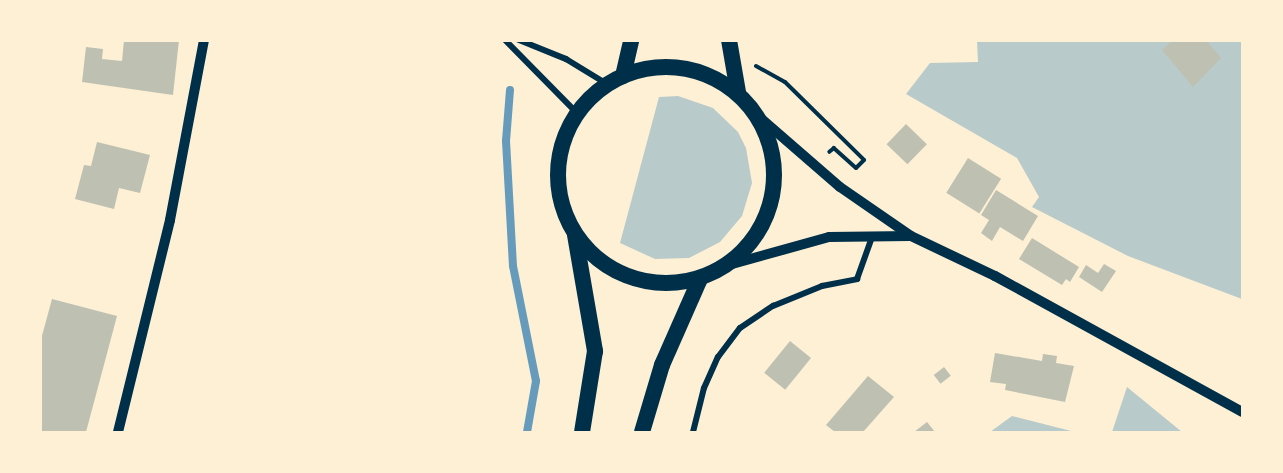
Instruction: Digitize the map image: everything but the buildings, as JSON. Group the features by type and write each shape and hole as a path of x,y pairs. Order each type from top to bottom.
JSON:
{"highway":[{"path":"623,76 631,40"},
{"path":"729,40 738,92"},
{"path":"652,67 682,68 712,76 738,92 758,116 771,147 775,180 770,203 751,243 726,266 700,279 665,284 630,278 599,261 575,234 561,205 557,174 563,142 577,113 607,84 623,76 652,67"},
{"path":"575,234 595,351 582,432"},
{"path":"642,432 662,365 700,279"}],"street":[{"path":"118,432 170,220 204,40"},
{"path":"505,40 577,113"},
{"path":"519,40 566,59 607,84"},
{"path":"758,116 840,187 911,236 1015,287 1242,412"},
{"path":"726,266 829,237 911,236"},
{"path":"693,432 704,388 718,357 740,328 774,306 812,290 857,279 872,237"}],"path":[{"path":"785,82 864,160 855,168 834,148"}],"shaded area":[{"path":"977,41 1242,41 1242,299 1128,256 1032,207 1039,197 1017,158 906,94 930,63 978,62"},
{"path":"678,96 713,108 738,132 746,148 752,183 742,216 720,242 689,258 655,259 620,243 659,97"},
{"path":"1127,387 1182,432 1112,432"},
{"path":"1012,416 1075,432 990,432"}],"waterway":[{"path":"510,90 506,141 513,266 536,381 527,432"}]}
